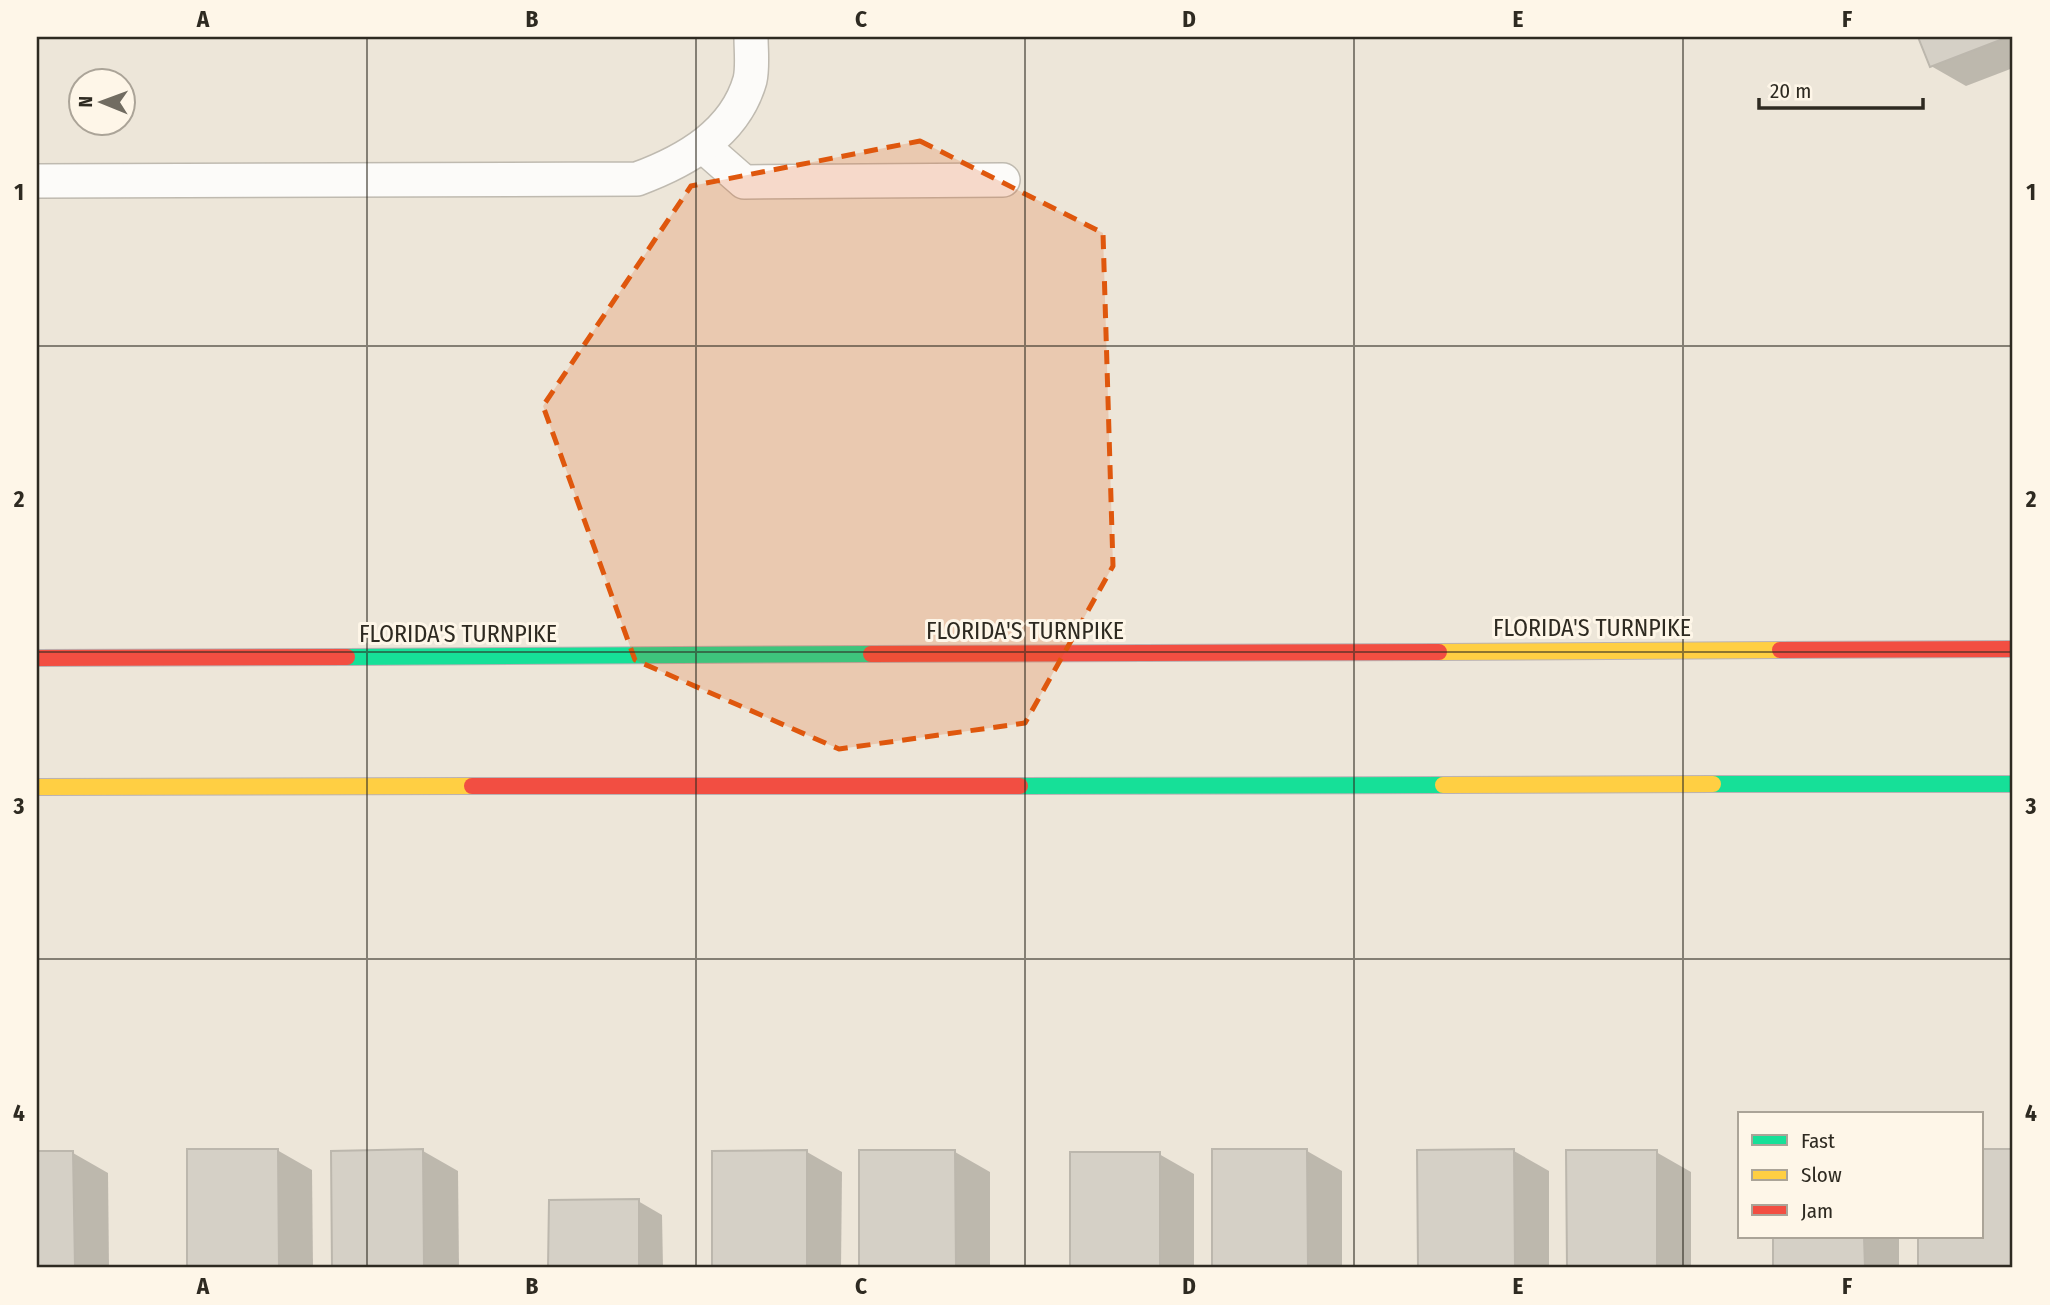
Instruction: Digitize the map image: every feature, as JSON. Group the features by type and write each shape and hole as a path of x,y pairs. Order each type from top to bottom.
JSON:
{"highway":[{"name":"FLORIDA'S TURNPIKE","path":"37,658 2013,649"},
{"path":"37,787 2013,784"}],"lane":[{"path":"37,181 637,179 664,169 704,147 739,109 751,77 751,37"},
{"path":"704,147 744,182 1003,180"}],"highlighted area":[{"path":"920,141 1103,233 1113,566 1025,723 839,749 635,660 543,406 691,186"}],"building":[{"path":"1918,37 2008,37 1930,67"},
{"path":"187,1149 278,1149 279,1268 187,1268"},
{"path":"423,1149 424,1268 332,1268 331,1151"},
{"path":"1212,1149 1307,1149 1308,1268 1212,1268"},
{"path":"1514,1149 1515,1268 1418,1268 1417,1150"},
{"path":"1983,1149 2013,1149 2013,1268 1918,1268 1918,1238 1983,1238"},
{"path":"807,1150 807,1268 712,1268 712,1151"},
{"path":"859,1150 955,1150 956,1268 859,1268"},
{"path":"1566,1150 1657,1150 1657,1268 1567,1268"},
{"path":"37,1151 73,1151 75,1268 37,1268"},
{"path":"1070,1152 1160,1152 1160,1268 1070,1268"},
{"path":"639,1199 639,1268 548,1268 549,1200"},
{"path":"1773,1238 1864,1238 1865,1268 1773,1268"}],"traffic: fast":[{"path":"347,657 871,654"},
{"path":"1713,784 2013,784"},
{"path":"1020,786 1443,785"}],"traffic: slow":[{"path":"1439,652 1780,650"},
{"path":"1443,785 1713,784"},
{"path":"37,787 472,786"}],"traffic: jam":[{"path":"1780,650 2013,649"},
{"path":"871,654 1439,652"},
{"path":"37,658 347,657"},
{"path":"472,786 1020,786"}]}
